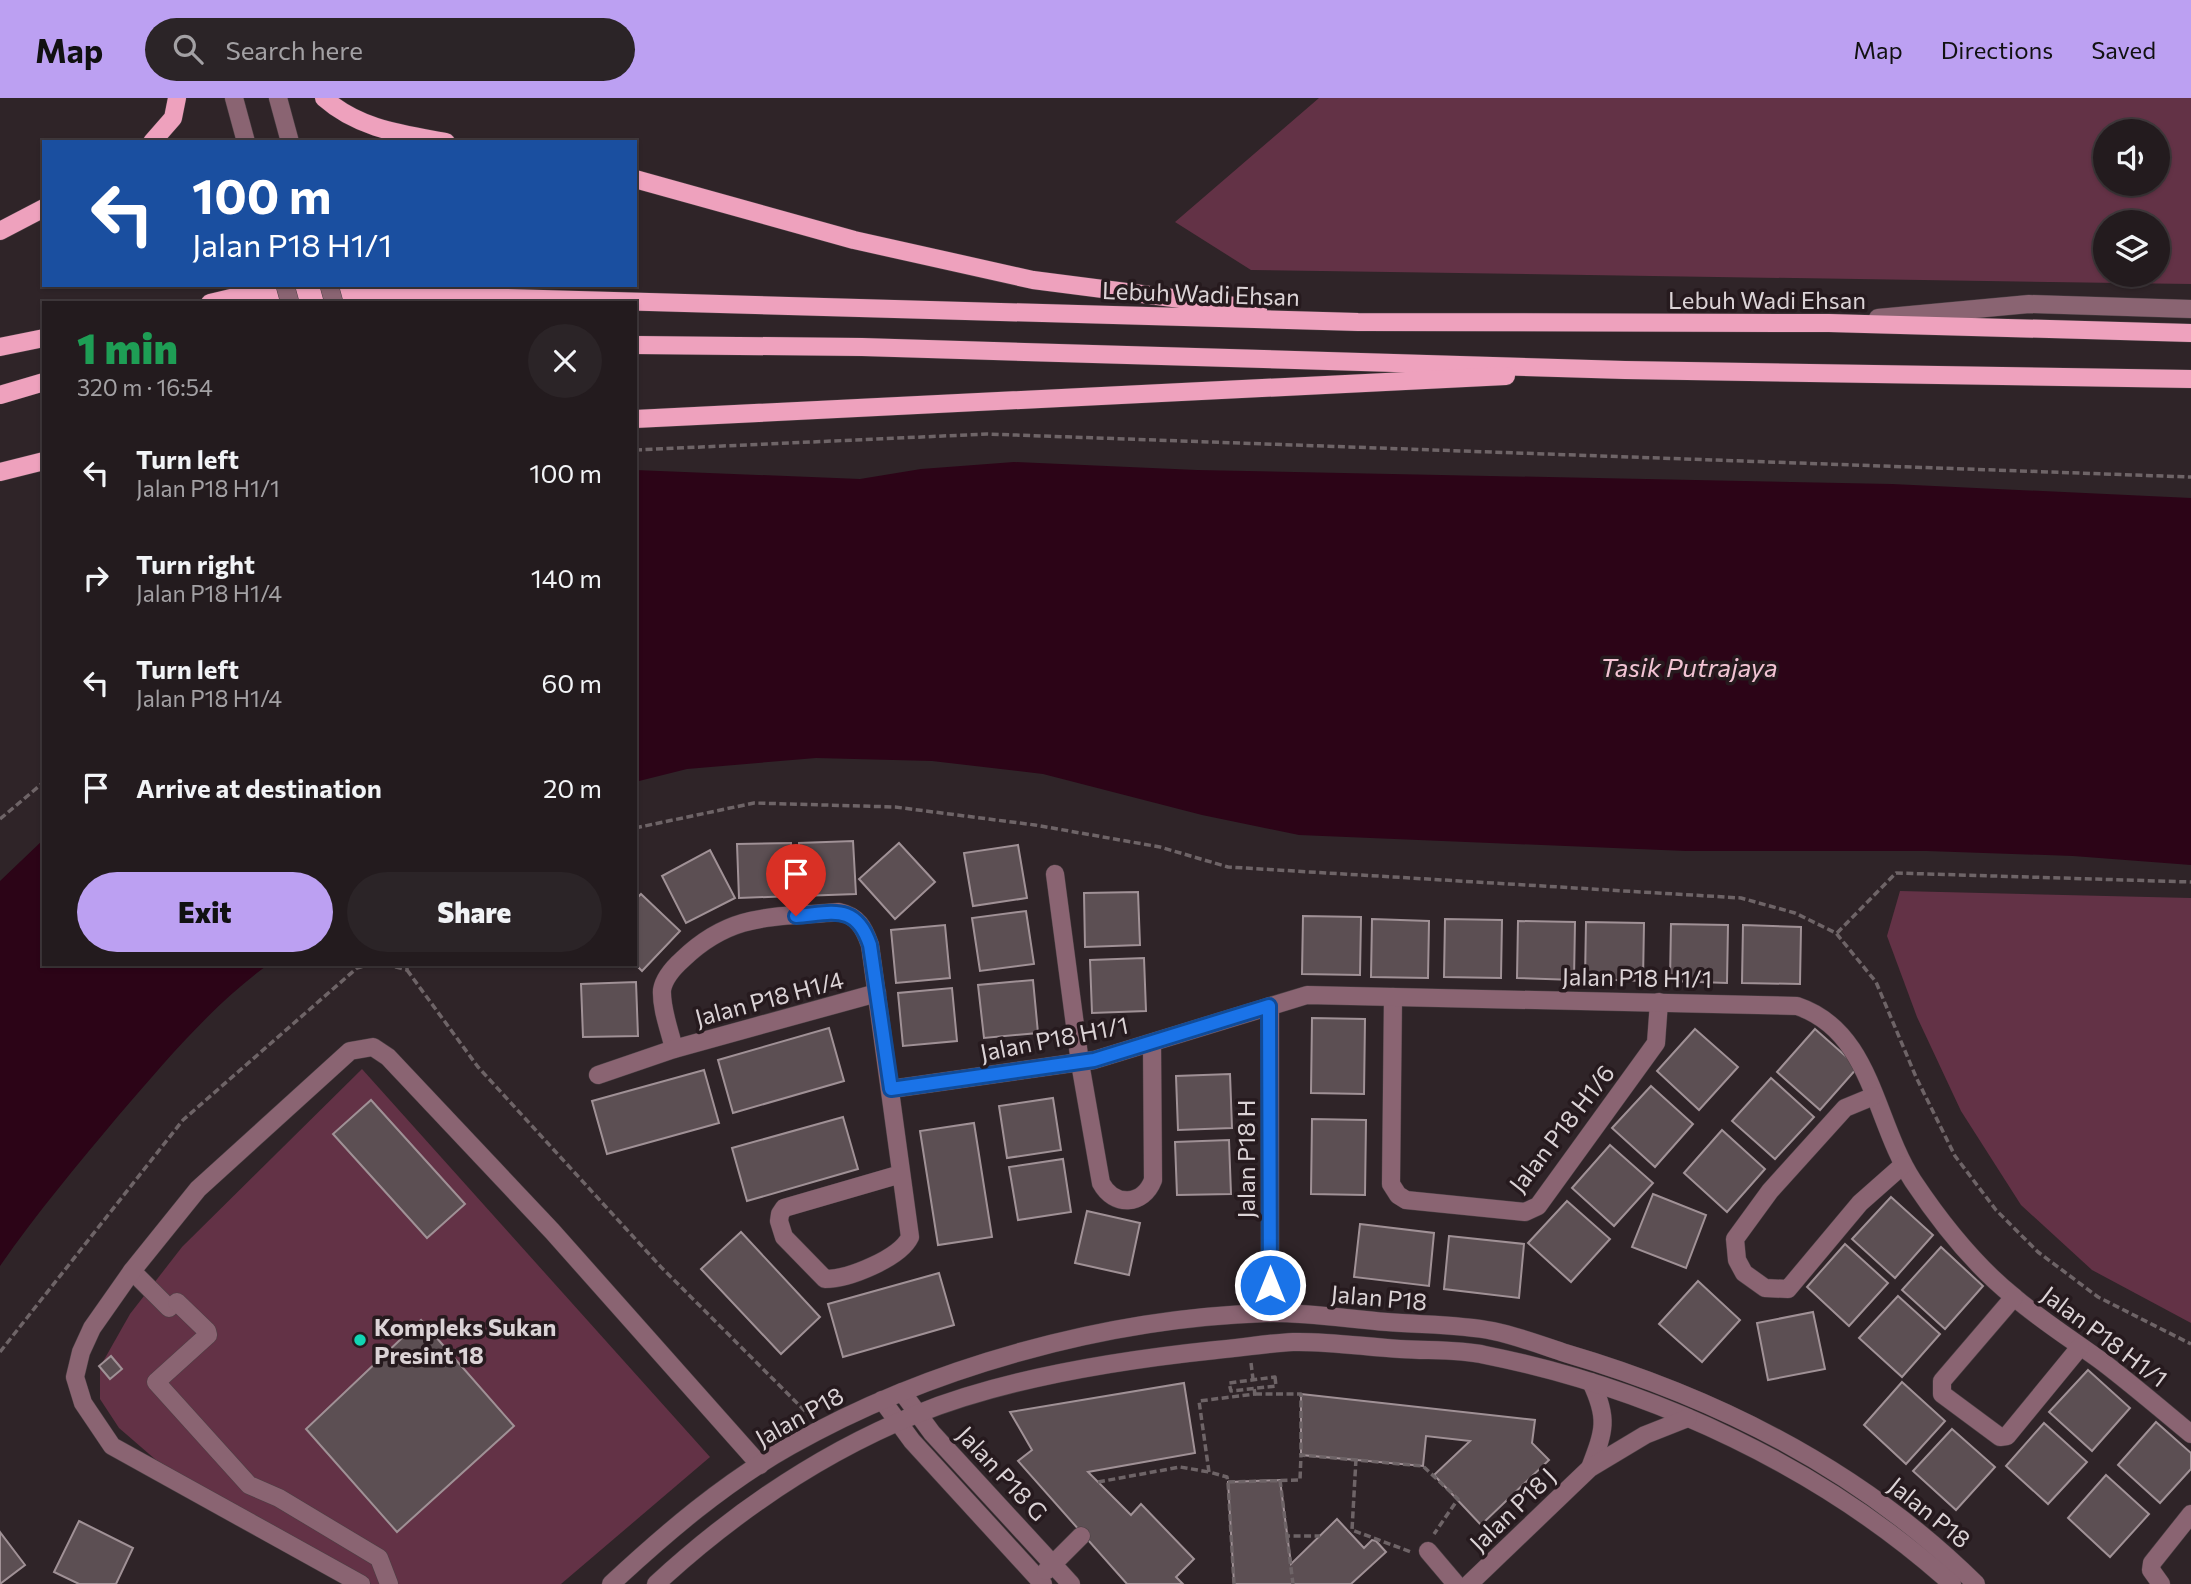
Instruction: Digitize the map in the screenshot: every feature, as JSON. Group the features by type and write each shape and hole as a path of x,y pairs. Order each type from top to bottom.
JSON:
{"main road":[{"path":"154,140 173,118 177,98"},
{"path":"324,98 339,112 364,125 436,140"},
{"path":"637,180 854,240 1032,280 1358,322"},
{"path":"0,231 42,209"},
{"name":"Lebuh Wadi Ehsan","path":"219,301 260,292 589,301"},
{"name":"Lebuh Wadi Ehsan","path":"637,302 1358,322 1829,323 2191,333"},
{"path":"0,347 42,338"},
{"path":"637,345 862,347 1625,370 2191,379"},
{"path":"637,419 1133,397 1625,370"},
{"path":"2086,377 2191,390"},
{"path":"0,395 42,383"},
{"path":"0,472 42,462"}],"street":[{"path":"234,98 245,140"},
{"path":"278,98 289,140"},
{"path":"1829,323 2029,304 2191,309"},
{"path":"1055,874 1080,1063 1101,1183 1105,1191 1120,1200 1137,1199 1150,1188 1156,1160 1152,1043"},
{"name":"Jalan P18 H1/4","path":"674,1049 662,993 668,977 696,946 718,930 752,920 839,912 851,915 860,923 870,945 910,1237 906,1245 889,1259 825,1279 780,1229 780,1214 784,1208 901,1174"},
{"name":"Jalan P18 H1/4","path":"598,1075 674,1049 877,993"},
{"name":"Jalan P18 H1/1","path":"891,1089 1080,1063 1152,1043 1192,1027 1307,995 1787,1004 1820,1014 1854,1048 1903,1165 1939,1219 2014,1297 2191,1434"},
{"name":"Jalan P18 H1/6","path":"1393,997 1391,1184 1398,1195 1406,1200 1525,1212 1538,1206 1656,1043 1659,1002"},
{"name":"Jalan P18 H","path":"1269,1006 1270,1312"},
{"path":"361,1584 111,1446 83,1403 75,1377 81,1352 92,1328 132,1271 198,1189 350,1051 373,1047 388,1057 552,1231 761,1465"},
{"path":"1874,1096 1845,1108 1770,1191 1735,1239 1737,1260 1744,1273 1766,1288 1788,1289 1860,1203 1903,1165"},
{"path":"132,1271 207,1331 208,1335 156,1382 249,1486 279,1498 379,1558 388,1584"},
{"path":"2014,1297 1942,1381 1942,1394 2000,1437 2007,1436 2080,1347"},
{"name":"Jalan P18","path":"611,1584 716,1494 824,1428 882,1400 954,1372 1088,1336 1161,1321 1270,1312 1491,1331 1641,1376 1696,1398 1784,1441 1860,1487 1938,1546 1976,1584"},
{"name":"Jalan P18","path":"656,1584 691,1552 789,1480 919,1413 1040,1379 1141,1358 1293,1342 1482,1354 1591,1382 1688,1418 1830,1490 1920,1555 1952,1584"},
{"name":"Jalan P18 J","path":"1590,1468 1605,1419 1591,1382"},
{"name":"Jalan P18 G","path":"902,1392 932,1433 1071,1584"},
{"name":"Jalan P18 G","path":"882,1400 898,1423 1041,1581"},
{"name":"Jalan P18 J","path":"1469,1584 1590,1468 1645,1436 1688,1418"},
{"path":"236,1513 249,1486"},
{"path":"2161,1584 2151,1570 2152,1563 2191,1514"},
{"path":"1041,1581 1053,1564 1082,1536"},
{"path":"1427,1545 1456,1584"}],"path":[{"path":"637,450 987,434 2191,477"},
{"path":"0,819 42,784"},
{"path":"637,828 754,803 895,807 1073,832 1160,848 1228,867 1741,898 1795,913 1836,933 1876,982 1916,1077 1955,1156 1996,1210 2038,1252 2098,1297 2191,1344"},
{"path":"1836,933 1896,873 2191,882"},
{"path":"0,1352 184,1121 357,968 364,966"},
{"path":"393,966 407,970"},
{"path":"407,966 407,970 478,1067 661,1267 799,1408 824,1428"},
{"path":"1275,1377 1276,1386 1254,1388 1231,1391 1229,1383 1275,1377"},
{"path":"1254,1388 1255,1394"},
{"path":"1209,1472 1199,1401 1255,1394 1301,1394 1300,1480 1228,1482"},
{"path":"1301,1455 1356,1459 1423,1466 1458,1499 1427,1545 1409,1553 1352,1530 1356,1459"},
{"path":"1098,1482 1180,1467 1227,1477 1234,1584"},
{"path":"1280,1480 1293,1584"},
{"path":"1287,1535 1320,1536"}],"shaded area":[{"path":"1319,98 2191,98 2191,284 2170,284 2170,210 2093,210 2093,283 1251,270 1175,222"},
{"path":"1900,891 2191,898 2191,1323 2092,1270 2021,1205 1961,1111 1917,1017 1887,936"},
{"name":"Kompleks Sukan Presint 18","path":"362,1069 710,1457 561,1584 371,1584 156,1460 119,1428 100,1399 100,1367 130,1314 182,1247"}],"water":[{"name":"Tasik Putrajaya","path":"1014,462 1197,470 1892,484 2191,498 2191,865 2073,856 1927,851 1686,851 1299,835 1202,815 1043,774 932,761 816,758 687,769 637,782 637,470 860,479 921,469"},
{"path":"42,841 42,966 266,966 228,997 172,1055 73,1171 0,1266 0,881"}],"building":[{"path":"853,841 856,894 801,896 799,843"},
{"path":"791,843 793,896 739,898 737,844"},
{"path":"899,843 935,882 895,919 859,879"},
{"path":"1018,845 1027,898 973,906 964,853"},
{"path":"710,850 735,898 686,923 662,876"},
{"path":"1138,892 1140,945 1085,947 1084,893"},
{"path":"641,894 680,931 642,971 637,966 637,898"},
{"path":"1026,911 1034,964 980,971 972,918"},
{"path":"1303,916 1361,917 1360,975 1302,974"},
{"path":"1372,919 1429,921 1428,978 1371,977"},
{"path":"1445,919 1502,920 1501,978 1444,977"},
{"path":"1518,921 1575,922 1574,980 1517,978"},
{"path":"1586,922 1644,923 1643,981 1585,979"},
{"path":"1671,924 1728,925 1727,983 1670,981"},
{"path":"945,925 950,978 896,983 891,930"},
{"path":"1743,925 1801,927 1800,984 1742,983"},
{"path":"1144,958 1146,1011 1092,1013 1090,960"},
{"path":"1033,980 1038,1033 984,1038 978,985"},
{"path":"636,982 638,1036 583,1037 581,984"},
{"path":"952,988 957,1041 903,1046 898,993"},
{"path":"1312,1018 1365,1019 1364,1094 1311,1093"},
{"path":"829,1028 844,1081 733,1113 718,1060"},
{"path":"1695,1029 1738,1067 1699,1110 1657,1071"},
{"path":"1815,1029 1858,1067 1820,1110 1777,1072"},
{"path":"704,1070 719,1123 607,1154 592,1101"},
{"path":"1230,1074 1232,1128 1178,1130 1176,1076"},
{"path":"1771,1078 1814,1117 1775,1159 1732,1121"},
{"path":"1651,1086 1693,1124 1655,1167 1612,1128"},
{"path":"1053,1098 1061,1150 1007,1158 999,1106"},
{"path":"371,1100 465,1204 427,1238 333,1134"},
{"path":"843,1117 858,1169 747,1201 732,1148"},
{"path":"1312,1119 1366,1120 1365,1195 1311,1194"},
{"path":"974,1123 992,1237 938,1245 920,1131"},
{"path":"1722,1130 1765,1169 1727,1212 1684,1173"},
{"path":"1229,1140 1231,1194 1177,1195 1175,1142"},
{"path":"1610,1145 1653,1183 1614,1226 1572,1188"},
{"path":"1063,1159 1071,1212 1018,1220 1009,1167"},
{"path":"1653,1194 1706,1215 1686,1268 1632,1247"},
{"path":"1891,1197 1933,1235 1895,1278 1852,1239"},
{"path":"1567,1201 1610,1239 1571,1282 1528,1243"},
{"path":"1087,1211 1140,1223 1129,1275 1075,1263"},
{"path":"1360,1224 1434,1233 1429,1286 1354,1277"},
{"path":"741,1232 820,1317 781,1354 701,1269"},
{"path":"1449,1236 1524,1244 1519,1298 1444,1289"},
{"path":"1845,1244 1888,1283 1849,1326 1807,1287"},
{"path":"1941,1247 1983,1286 1945,1329 1902,1290"},
{"path":"939,1273 954,1325 843,1357 828,1304"},
{"path":"1698,1281 1740,1320 1702,1362 1659,1324"},
{"path":"1898,1296 1940,1334 1902,1377 1859,1338"},
{"path":"1813,1312 1825,1369 1768,1380 1757,1323"},
{"path":"421,1320 514,1426 397,1532 306,1429"},
{"path":"111,1356 122,1369 110,1379 99,1366"},
{"path":"2088,1370 2130,1408 2092,1451 2049,1412"},
{"path":"1902,1382 1945,1421 1906,1464 1864,1425"},
{"path":"1184,1383 1195,1453 1088,1472 1131,1515 1141,1504 1194,1559 1176,1577 1183,1584 1127,1584 1018,1461 1032,1450 1010,1412"},
{"path":"1301,1394 1535,1420 1532,1443 1549,1460 1481,1525 1434,1475 1470,1441 1426,1436 1423,1466 1301,1455"},
{"path":"2156,1422 2191,1453 2191,1469 2160,1503 2118,1465"},
{"path":"2044,1423 2087,1462 2048,1504 2006,1466"},
{"path":"1952,1429 1995,1467 1956,1510 1913,1471"},
{"path":"2106,1475 2149,1514 2110,1557 2068,1518"},
{"path":"1280,1480 1291,1564 1337,1519 1364,1548 1372,1540 1386,1552 1351,1584 1234,1584 1228,1482"},
{"path":"79,1521 133,1548 116,1584 79,1584 54,1572"},
{"path":"0,1532 25,1565 0,1584"}],"place":[{"name":"Kompleks Sukan Presint 18","path":"360,1340"}],"route":[{"path":"796,916 839,912 851,915 867,934 891,1089 1094,1060 1152,1043 1192,1027 1269,1006 1270,1285"}]}
